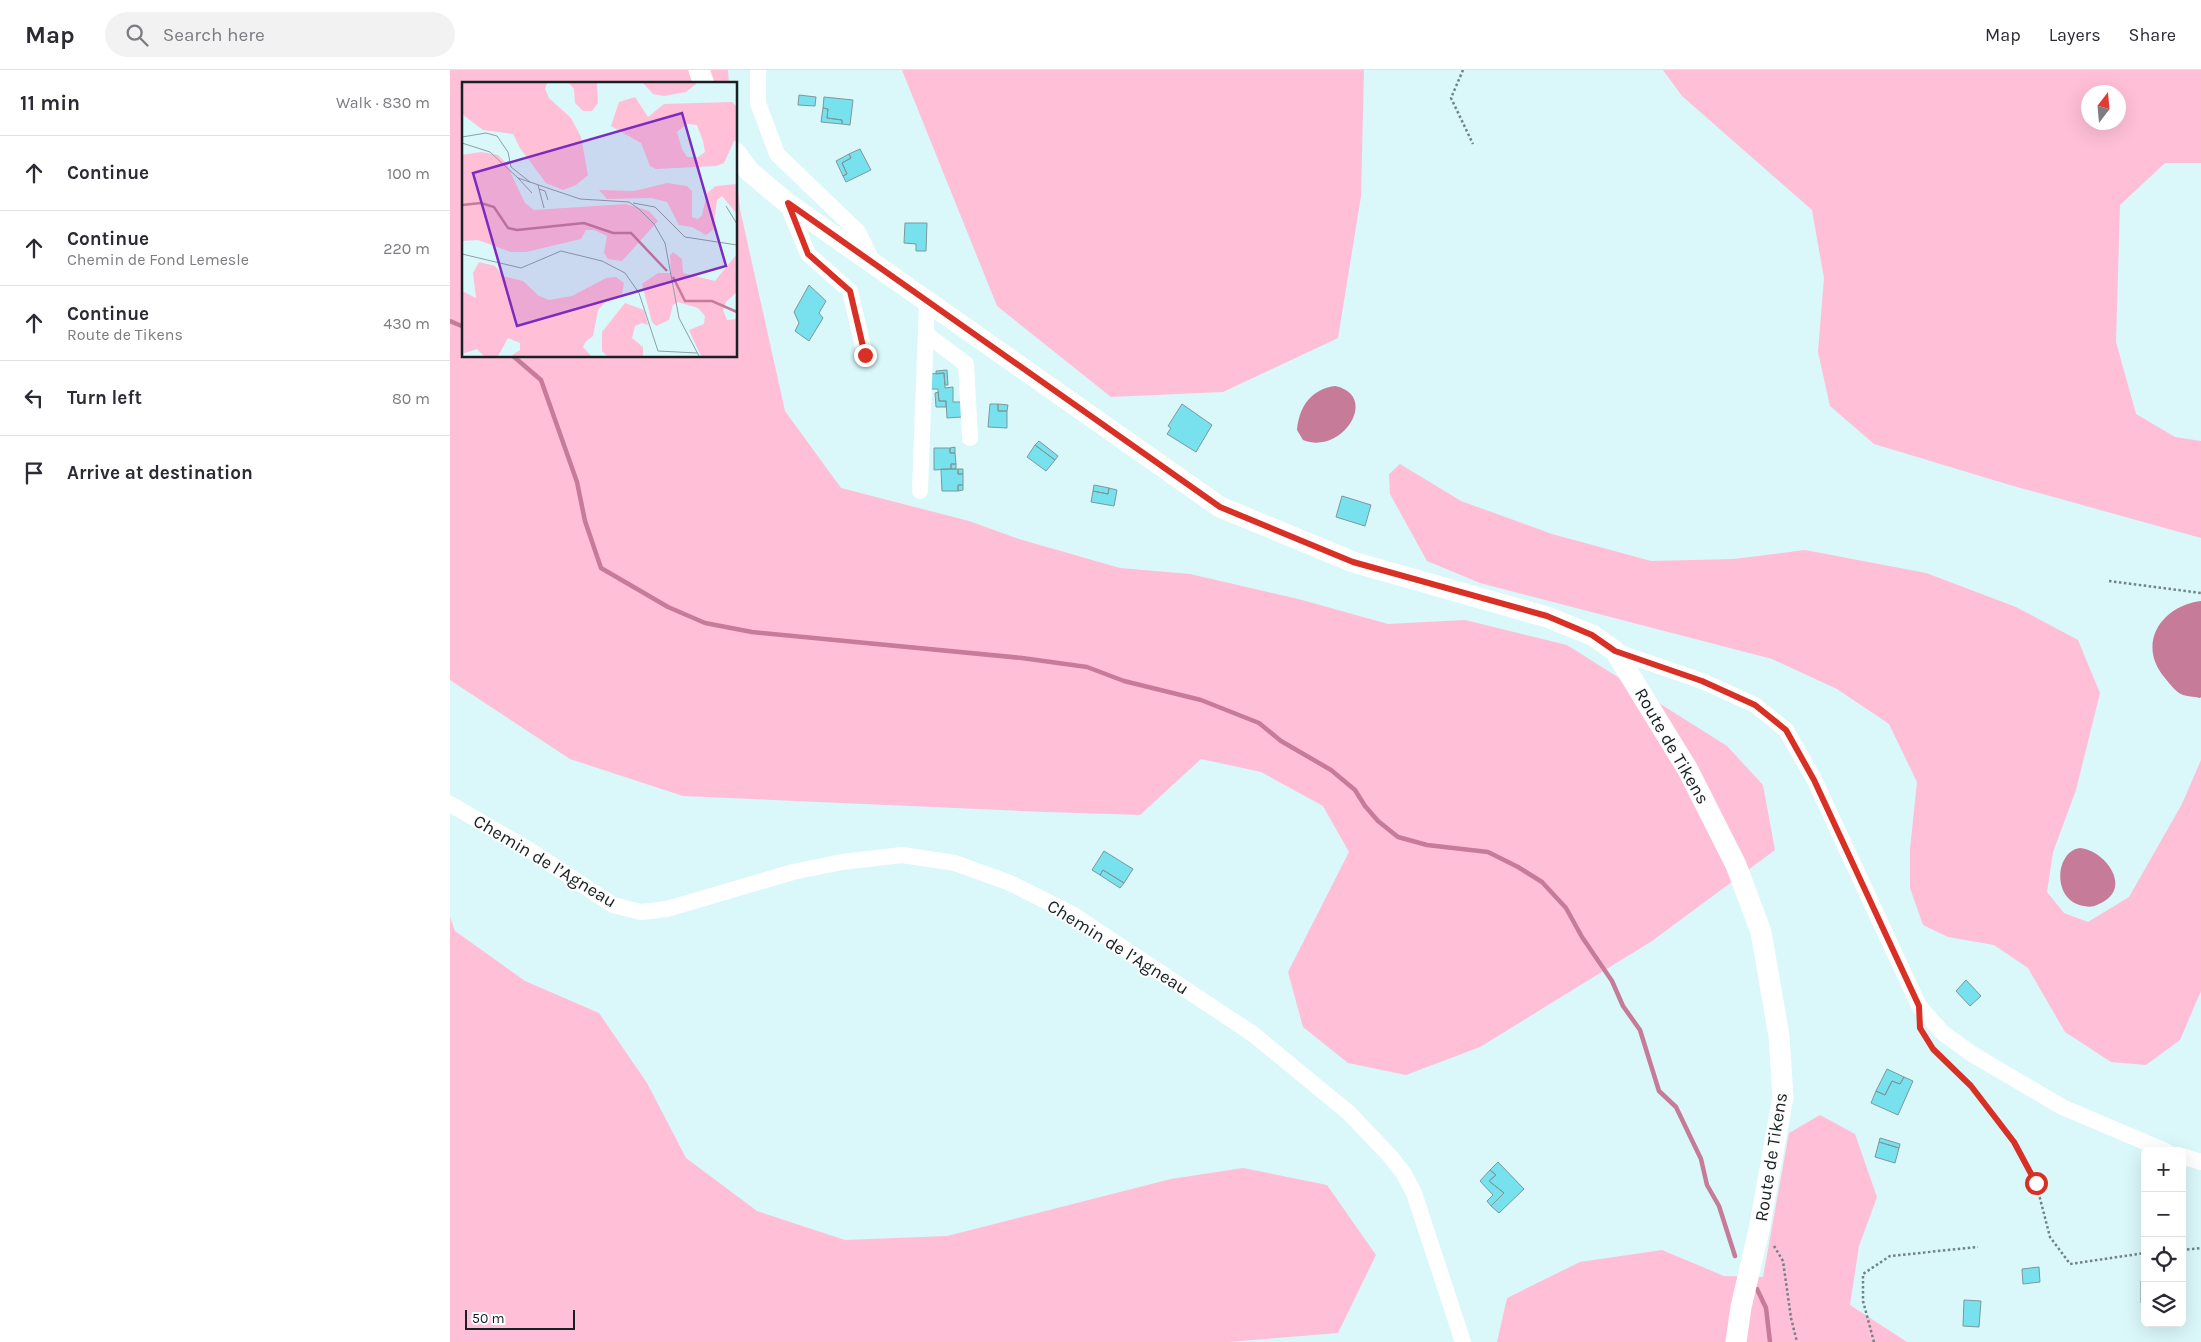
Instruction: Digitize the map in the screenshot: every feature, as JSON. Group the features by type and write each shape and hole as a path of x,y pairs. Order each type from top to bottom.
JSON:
{"street":[{"path":"698,70 703,82"},
{"path":"758,70 758,103 777,154 858,232 872,263"},
{"name":"Route de Tikens","path":"738,156 749,171 788,203 1220,507 1353,562 1547,616 1592,635 1615,651 1653,710 1692,778 1736,865 1761,932 1780,1036 1782,1097 1759,1230 1741,1307 1736,1342"},
{"path":"788,203 808,254 850,291 865,355"},
{"path":"920,492 927,301"},
{"path":"926,334 966,364 970,438"},
{"path":"1615,651 1702,681 1755,705 1786,730 1814,780 1919,1006 1943,1033 1972,1054 2062,1107 2157,1147"},
{"name":"Chemin de l’Agneau","path":"450,804 613,904 641,912 667,909 803,870 842,862 902,855 964,867 1010,883 1072,914 1253,1034 1348,1113 1390,1156 1404,1174 1414,1193 1463,1342"},
{"path":"2186,1157 2201,1162"}],"path":[{"path":"1463,70 1451,98 1473,144"},
{"path":"2109,581 2201,593"},
{"path":"1924,1035 1933,1049 1971,1086 2014,1142 2036,1183 2050,1237 2070,1264 2141,1254"},
{"path":"1759,1230 1775,1247 1783,1261 1791,1318 1797,1342"},
{"path":"1874,1342 1863,1301 1863,1274 1890,1256 1978,1247"},
{"path":"2186,1250 2201,1248"}],"shaded area":[{"path":"450,70 728,70 729,82 462,82 462,358 738,358 738,190 740,209 785,411 841,488 969,521 1019,539 1120,568 1190,574 1302,600 1388,624 1465,620 1567,645 1727,746 1763,785 1775,850 1652,941 1480,1047 1406,1075 1348,1063 1303,1027 1288,972 1349,852 1323,806 1261,772 1201,759 1140,815 683,796 570,759 450,680"},
{"path":"902,70 1364,70 1361,196 1338,338 1223,392 1111,397 997,306"},
{"path":"1663,70 2201,70 2201,163 2165,163 2120,205 2116,342 2136,414 2175,437 2201,441 2201,538 2010,485 1874,444 1830,406 1818,352 1824,278 1812,210 1682,96"},
{"path":"1335,386 1348,392 1355,400 1355,411 1351,422 1343,432 1331,440 1318,443 1303,440 1297,430 1300,414 1304,407 1313,395"},
{"path":"1400,464 1461,501 1552,534 1651,561 1734,559 1805,550 1926,573 2016,607 2078,640 2100,693 2076,790 2053,852 2047,892 2064,913 2088,922 2129,897 2182,804 2201,760 2201,991 2180,1040 2146,1065 2111,1062 2065,1032 2028,968 1994,945 1948,937 1923,925 1910,888 1910,849 1917,782 1889,724 1837,689 1772,659 1480,583 1427,561 1390,494 1389,474"},
{"path":"2201,601 2200,698 2179,693 2165,678 2157,665 2153,652 2153,640 2157,629 2164,619 2174,610 2187,604"},
{"path":"2080,848 2089,850 2105,861 2111,868 2114,877 2113,893 2098,905 2087,907 2073,902 2066,895 2062,886 2060,876 2065,858 2072,851"},
{"path":"450,917 455,931 525,981 599,1013 647,1083 686,1158 757,1211 845,1240 947,1236 1171,1179 1243,1168 1327,1185 1376,1255 1338,1333 1228,1342 450,1342"},
{"path":"1820,1115 1855,1134 1877,1197 1859,1246 1850,1305 1907,1342 1497,1342 1507,1298 1580,1262 1662,1250 1724,1276 1763,1277 1789,1133"}],"building":[{"path":"799,95 816,97 815,106 798,105"},
{"path":"824,97 853,100 850,125 842,124 842,120 827,118 828,109 823,108"},
{"path":"823,108 828,109 827,118 842,120 842,124 821,122"},
{"path":"860,149 871,170 846,182 843,176 847,174 842,163 851,158 849,154"},
{"path":"849,154 851,158 842,163 847,174 843,176 836,161"},
{"path":"905,223 927,223 926,251 916,251 916,244 904,243"},
{"path":"809,285 826,301 819,313 823,318 809,341 795,331 799,323 794,312"},
{"path":"947,370 948,385 945,385 944,373 936,374 936,371"},
{"path":"944,373 945,388 953,387 953,402 961,402 962,417 947,418 946,401 939,401 938,389 930,389 929,374"},
{"path":"938,392 939,401 946,401 946,407 936,407 935,393"},
{"path":"990,404 998,404 998,411 1007,411 1007,428 988,427"},
{"path":"998,404 1008,405 1007,411 998,411"},
{"path":"1182,404 1212,425 1196,452 1167,434 1171,428 1168,426"},
{"path":"1039,441 1058,456 1055,460 1035,445"},
{"path":"1035,445 1055,460 1046,471 1027,457"},
{"path":"955,447 955,453 950,453 950,448"},
{"path":"934,448 950,448 950,453 955,453 956,464 951,464 951,469 934,470"},
{"path":"951,464 956,464 956,469 951,469"},
{"path":"941,469 958,469 958,474 963,474 963,485 958,485 958,491 942,491"},
{"path":"958,469 963,469 963,474 958,474"},
{"path":"958,485 963,485 963,490 958,491"},
{"path":"1094,485 1109,488 1108,494 1093,491"},
{"path":"1109,488 1117,490 1114,506 1091,502 1093,491 1108,494"},
{"path":"1342,496 1371,505 1365,526 1336,517"},
{"path":"1104,851 1133,869 1124,883 1103,870 1100,875 1092,870"},
{"path":"1103,870 1124,883 1120,888 1100,875"},
{"path":"1966,980 1981,996 1970,1006 1956,991"},
{"path":"1887,1069 1904,1077 1900,1084 1892,1081 1885,1095 1876,1091"},
{"path":"1904,1077 1913,1081 1898,1115 1871,1103 1876,1091 1885,1095 1892,1081 1900,1084"},
{"path":"1880,1138 1900,1144 1899,1148 1879,1142"},
{"path":"1879,1142 1899,1148 1895,1163 1875,1157"},
{"path":"1498,1162 1524,1189 1499,1213 1491,1206 1504,1193 1489,1181 1496,1175 1490,1170"},
{"path":"1490,1170 1496,1175 1489,1181 1504,1193 1491,1206 1487,1201 1493,1195 1480,1181"},
{"path":"2039,1267 2040,1282 2023,1284 2022,1269"},
{"path":"1964,1300 1981,1301 1979,1327 1963,1326"}],"waterway":[{"path":"450,321 462,326"},
{"path":"515,358 541,380 577,482 585,521 601,568 668,607 705,623 752,632 1022,658 1087,667 1124,681 1201,700 1259,723 1281,741 1331,770 1355,790 1365,806 1378,821 1398,837 1427,845 1488,852 1542,882 1566,908 1582,937 1612,981 1623,1006 1640,1030 1659,1091 1676,1107 1701,1159 1707,1185 1719,1206 1735,1256"},
{"path":"1757,1289 1766,1308 1770,1342"}],"route":[{"path":"865,355 850,291 808,254 788,203 1220,507 1353,562 1547,616 1592,635 1615,651 1702,681 1755,705 1786,730 1814,780 1919,1006 1920,1028 1933,1049 1971,1086 2014,1142 2036,1183"}]}
